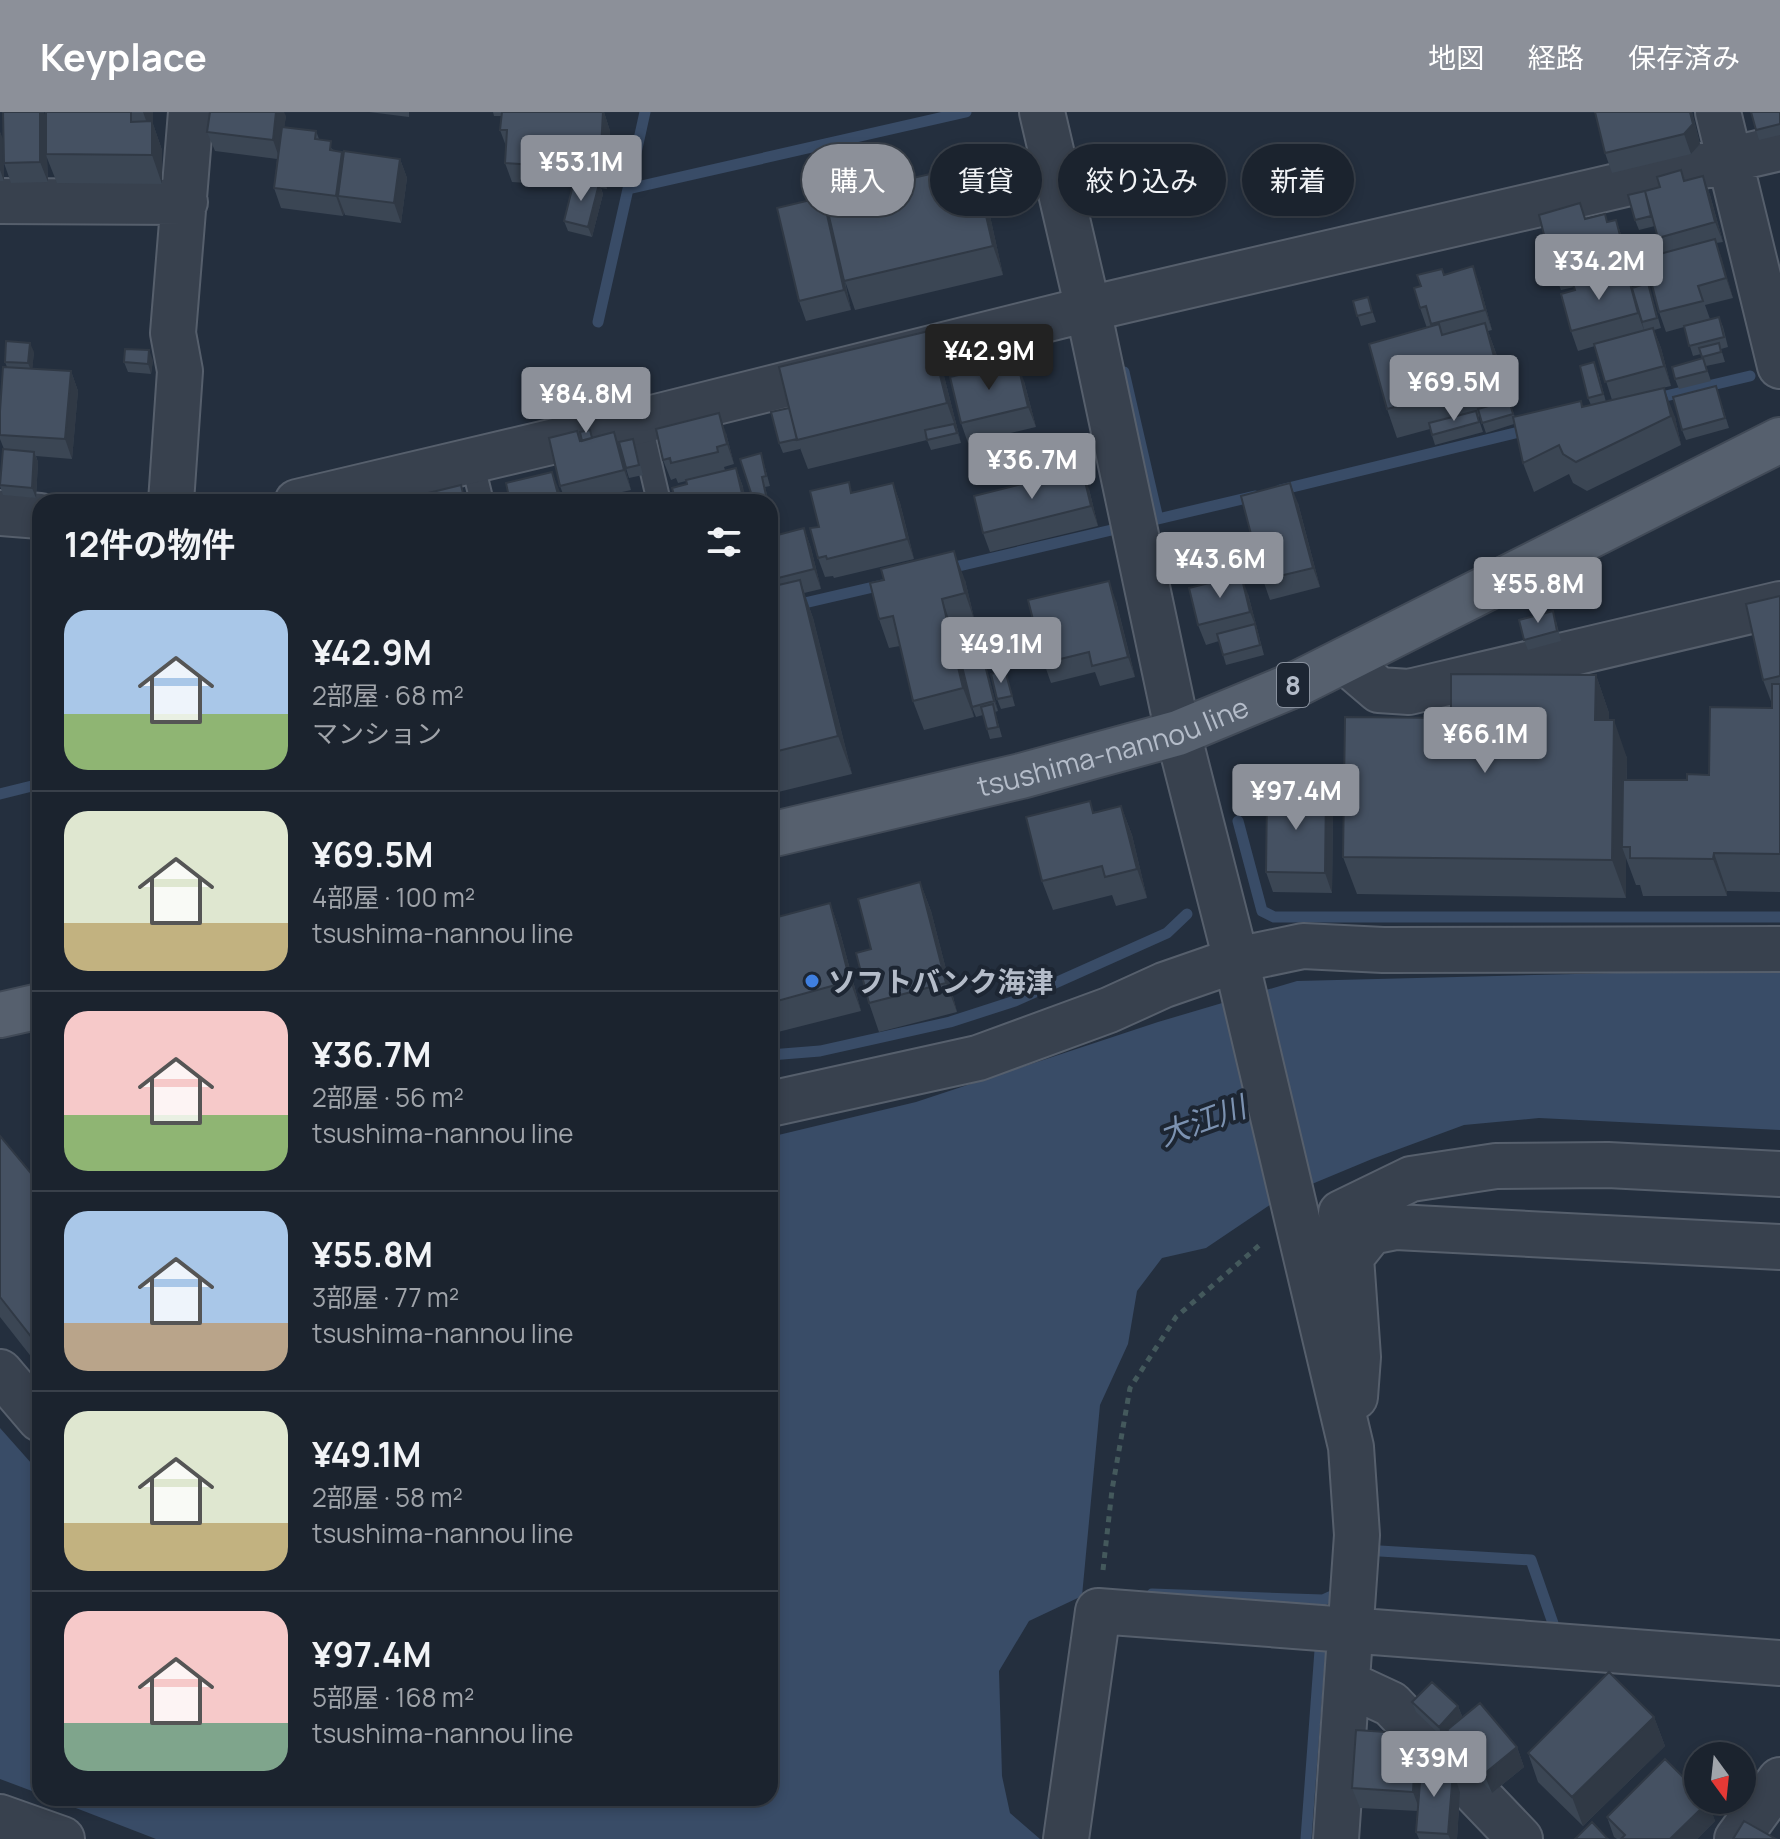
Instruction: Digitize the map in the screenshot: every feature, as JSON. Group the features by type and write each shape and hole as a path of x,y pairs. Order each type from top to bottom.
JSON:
{"main road":[{"name":"tsushima-nannou line","path":"778,833 1007,780 1178,733 1345,661 1780,440"},
{"path":"0,1015 32,1008"}],"street":[{"path":"172,494 180,371 173,333 191,112"},
{"path":"1042,112 1088,309 1178,733 1238,968 1281,1226 1351,1447"},
{"path":"1718,112 1780,366"},
{"path":"369,494 477,482 640,421 1088,309 1780,148"},
{"path":"0,201 185,202"},
{"path":"0,513 32,515"},
{"path":"1345,661 1379,690 1409,692 1780,604"},
{"path":"778,1102 978,1058 1109,1010 1164,985 1238,968 1303,946 1383,950 1780,949"},
{"path":"1336,1839 1357,1535 1351,1447 1358,1357 1351,1257 1341,1213 1411,1179 1496,1166 1608,1165 1780,1174"},
{"path":"1351,1257 1371,1232 1396,1227 1780,1247"},
{"path":"0,1372 32,1410"},
{"path":"1066,1839 1098,1611 1780,1663"},
{"path":"1348,1684 1391,1704 1520,1839"},
{"path":"1737,1839 1780,1780"},
{"path":"0,1817 62,1839"}],"lane":[{"path":"640,421 657,494"}],"path":[{"path":"1098,1611 1112,1490 1130,1388 1176,1317 1281,1226"}],"water":[{"name":"大江川","path":"1780,969 1780,1130 1539,1118 1464,1125 1283,1196 1206,1248 1162,1258 1137,1291 1128,1344 1100,1405 1082,1596 1029,1621 999,1671 1002,1776 1010,1813 1040,1839 156,1839 71,1806 778,1806 778,1135 916,1102 1158,1022 1297,981"},
{"path":"0,1428 32,1464 32,1791 0,1779"}],"building":[{"path":"3,112 40,112 40,162 4,163"},
{"path":"46,112 131,112 131,122 152,121 152,155 46,154"},
{"path":"210,112 276,112 273,140 207,132"},
{"path":"502,112 603,112 600,169 505,163 507,130 500,130"},
{"path":"1595,112 1690,112 1693,124 1684,134 1605,153"},
{"path":"1751,112 1780,112 1780,124 1756,130"},
{"path":"282,127 316,131 315,139 331,141 330,150 342,152 336,196 274,188"},
{"path":"344,151 400,159 394,203 338,196"},
{"path":"1681,170 1684,181 1703,176 1715,222 1658,238 1645,191 1660,187 1657,177"},
{"path":"930,174 930,216 986,216 993,246 844,281 829,216 914,216 914,178"},
{"path":"574,181 599,184 588,227 564,221"},
{"path":"1645,191 1651,216 1635,220 1628,195"},
{"path":"802,202 802,216 827,216 844,290 799,301 777,208"},
{"path":"1580,203 1585,219 1605,214 1607,222 1616,220 1623,247 1614,249 1616,254 1553,270 1539,215"},
{"path":"1715,239 1726,278 1698,286 1703,301 1659,312 1645,258"},
{"path":"1661,250 1662,254 1645,258 1644,254"},
{"path":"1473,266 1485,310 1431,324 1426,306 1420,308 1414,288 1421,286 1417,275 1442,269 1444,275"},
{"path":"1628,276 1638,313 1571,331 1561,294 1575,290 1573,284 1600,277 1601,283"},
{"path":"1648,283 1657,318 1642,322 1632,288"},
{"path":"1368,297 1372,312 1357,316 1353,301"},
{"path":"1719,317 1724,337 1689,346 1684,326"},
{"path":"1485,323 1500,379 1387,409 1369,344 1439,324 1442,335"},
{"path":"1653,328 1664,366 1605,382 1594,344"},
{"path":"929,331 947,403 797,440 779,367"},
{"path":"6,341 30,343 28,363 5,362"},
{"path":"1719,343 1721,352 1702,357 1699,348"},
{"path":"125,349 149,350 148,364 124,362"},
{"path":"1703,358 1707,371 1675,379 1672,367"},
{"path":"1017,361 1028,407 961,423 950,377"},
{"path":"1594,362 1603,394 1588,398 1580,366"},
{"path":"3,367 71,371 65,439 0,435"},
{"path":"1716,386 1725,418 1682,430 1673,397"},
{"path":"1664,388 1671,416 1576,462 1563,454 1559,445 1523,463 1513,417 1581,401 1582,407"},
{"path":"1509,400 1513,414 1482,423 1478,409"},
{"path":"789,408 797,439 779,443 771,412"},
{"path":"1476,411 1479,422 1432,435 1429,423"},
{"path":"719,413 727,444 717,447 718,452 671,463 670,458 663,460 656,429"},
{"path":"954,424 957,433 927,440 925,430"},
{"path":"590,430 592,438 582,441 580,432"},
{"path":"577,431 580,441 614,432 624,470 560,486 549,438"},
{"path":"633,439 639,465 626,468 619,442"},
{"path":"3,449 34,452 32,488 0,485"},
{"path":"761,453 766,494 751,494 740,459"},
{"path":"736,468 742,494 674,494 672,488 687,484 686,480"},
{"path":"1082,469 1091,506 983,533 974,496"},
{"path":"552,472 558,494 508,494 506,483"},
{"path":"849,482 851,493 893,483 907,539 827,559 826,556 818,558 810,528 819,527 810,491"},
{"path":"1290,483 1313,568 1263,580 1241,496"},
{"path":"461,485 463,494 424,494"},
{"path":"804,528 814,569 778,578 778,535"},
{"path":"954,551 965,593 942,599 963,688 913,701 893,616 879,619 870,583 884,580 881,569"},
{"path":"1241,575 1250,612 1198,625 1189,588"},
{"path":"800,580 838,736 778,751 778,585"},
{"path":"1109,581 1128,657 1092,666 1089,652 1044,663 1028,600"},
{"path":"1780,596 1780,676 1763,680 1746,604"},
{"path":"1553,611 1557,631 1524,640 1519,620"},
{"path":"1255,624 1260,645 1223,655 1217,634"},
{"path":"978,637 994,701 972,707 956,642"},
{"path":"1005,670 1012,696 997,699 991,674"},
{"path":"1451,674 1596,675 1595,720 1614,720 1612,860 1343,857 1345,717 1451,718"},
{"path":"1772,684 1780,684 1780,854 1714,853 1713,859 1630,858 1630,847 1622,847 1623,780 1687,780 1687,774 1709,775 1710,707 1772,708"},
{"path":"993,704 998,727 987,729 981,707"},
{"path":"1267,791 1326,792 1325,873 1266,872"},
{"path":"1090,801 1093,813 1121,806 1137,869 1105,877 1102,866 1042,881 1026,817"},
{"path":"920,882 946,983 869,1003 856,953 871,949 858,899"},
{"path":"830,903 850,981 778,1001 778,917"},
{"path":"0,1136 32,1174 32,1338 0,1297"},
{"path":"1609,1672 1654,1717 1572,1797 1528,1753"},
{"path":"1432,1682 1458,1706 1439,1727 1412,1702"},
{"path":"1480,1703 1517,1747 1484,1774 1447,1730"},
{"path":"1356,1730 1416,1734 1413,1792 1352,1788"},
{"path":"1422,1758 1453,1772 1448,1834 1416,1832"},
{"path":"1665,1759 1684,1778 1684,1814 1696,1814 1670,1839 1621,1839 1625,1835 1607,1817"},
{"path":"1744,1821 1776,1839 1733,1839"},
{"path":"1592,1822 1608,1839 1575,1839"}],"waterway":[{"path":"628,189 645,112"},
{"path":"598,322 628,189 966,112"},
{"path":"1124,372 1158,519 1255,496"},
{"path":"1653,399 1750,376"},
{"path":"1280,490 1527,430"},
{"path":"946,569 1120,528"},
{"path":"778,609 882,585"},
{"path":"0,794 32,786"},
{"path":"1238,821 1262,911 1274,917 1780,917"},
{"path":"778,1054 820,1051 950,1022 1015,1001 1167,933 1187,914"},
{"path":"1380,1551 1531,1560 1555,1629 1564,1630"},
{"path":"1152,1594 1323,1600 1334,1595"},
{"path":"1306,1839 1321,1637"}],"place":[{"name":"ソフトバンク海津","path":"812,981"}]}
